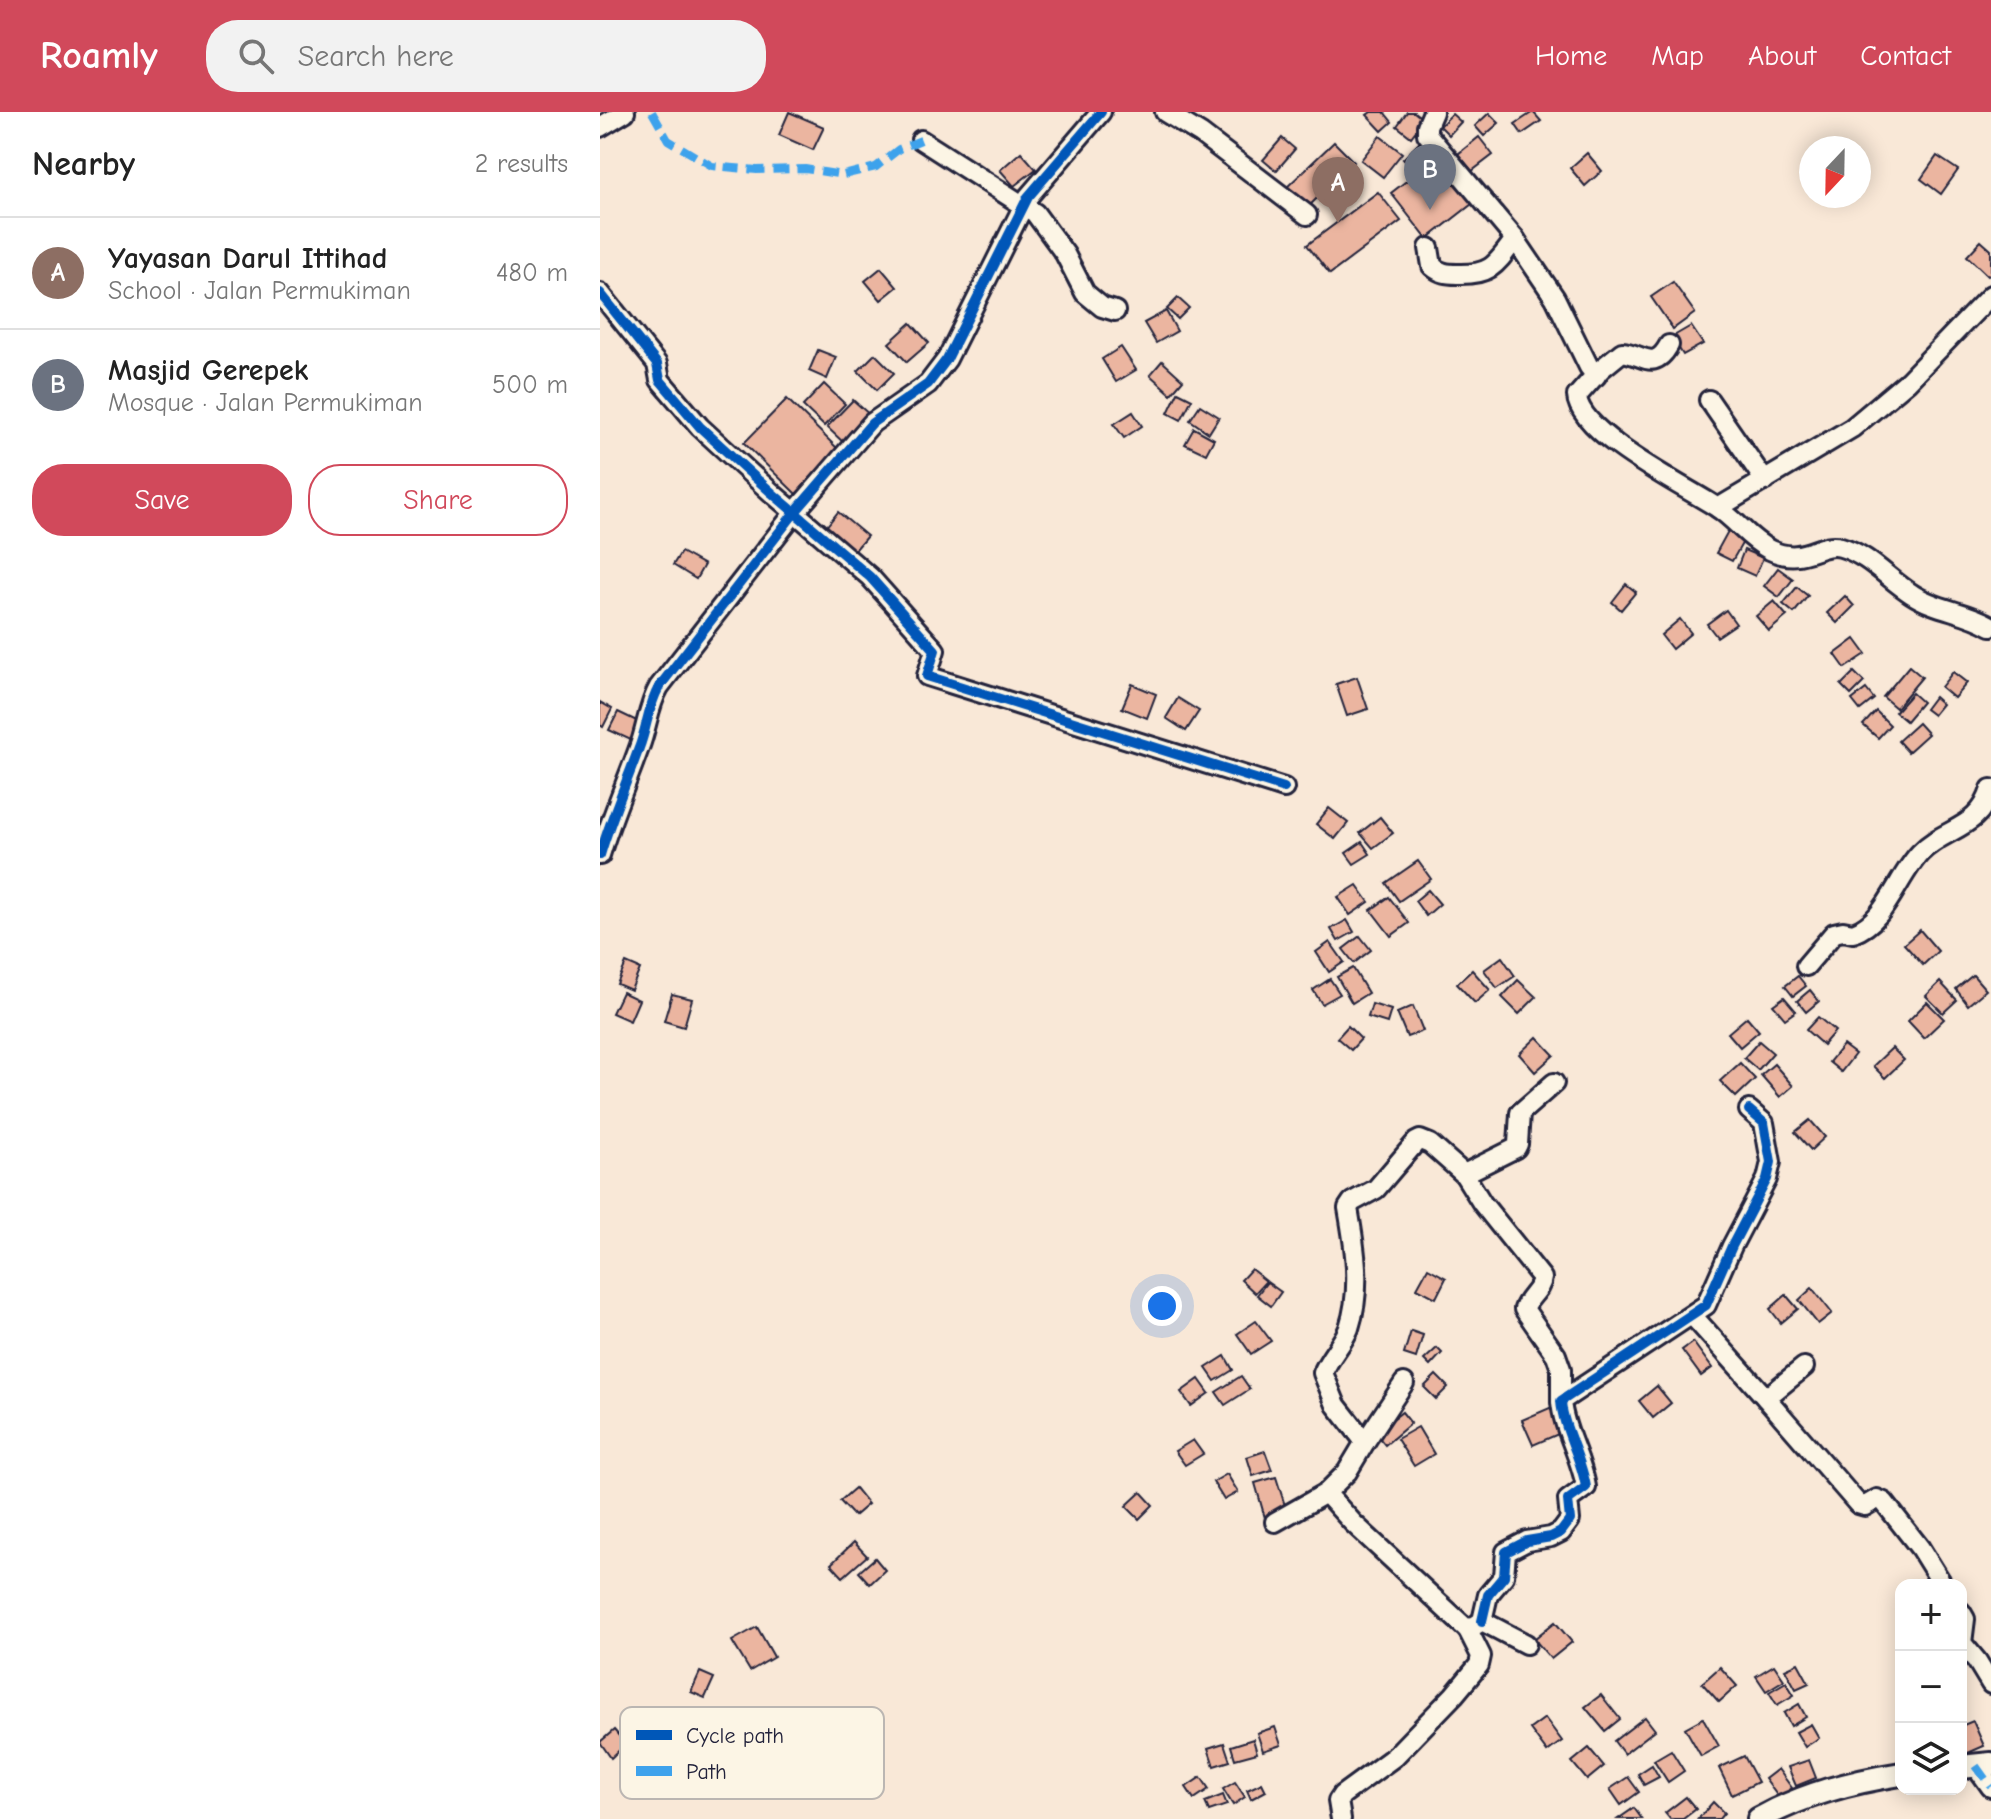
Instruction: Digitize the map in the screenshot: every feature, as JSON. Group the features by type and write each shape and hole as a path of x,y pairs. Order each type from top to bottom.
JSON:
{"street":[{"path":"600,127 625,112"},
{"path":"600,855 659,687 795,512 872,423 928,384 947,359 1028,197 1101,112"},
{"path":"1165,112 1201,134 1307,215"},
{"path":"1433,112 1427,134 1515,239 1555,298 1596,376"},
{"path":"921,140 1035,213 1056,240 1085,293 1102,307 1115,311"},
{"path":"1429,248 1435,270 1448,274 1478,275 1493,268 1515,239"},
{"path":"600,293 657,364 660,380 700,427 870,577 935,650 927,676 1284,788"},
{"path":"1718,508 1852,428 1908,381 1991,295"},
{"path":"1669,345 1662,356 1649,361 1622,352 1601,369 1576,399 1616,446 1718,508 1750,538 1773,551 1798,556 1833,545 1845,548 1861,555 1915,596 1937,606 1975,616 1991,626"},
{"path":"1709,400 1765,481"},
{"path":"1806,966 1834,933 1853,933 1871,924 1920,853 1979,814 1991,789"},
{"path":"1464,1174 1516,1148 1520,1113 1554,1083"},
{"path":"1561,1401 1706,1305 1767,1179 1771,1162 1764,1123 1749,1110"},
{"path":"1341,1819 1338,1801 1342,1795 1394,1757 1479,1665 1481,1656 1475,1626 1488,1595 1504,1576 1506,1552 1527,1541 1561,1532 1570,1520 1568,1500 1586,1487 1578,1452 1562,1415 1561,1369 1556,1355 1524,1309 1542,1278 1482,1203 1464,1174 1430,1144 1420,1140 1376,1189 1352,1202 1348,1208 1356,1249 1357,1287 1348,1330 1323,1373 1336,1405 1365,1442"},
{"path":"1692,1315 1858,1504 1865,1506 1877,1499 1884,1502 1920,1548 1939,1579"},
{"path":"1766,1398 1804,1367"},
{"path":"1275,1522 1326,1493 1347,1472 1404,1383"},
{"path":"1326,1493 1414,1582 1475,1626 1526,1644"},
{"path":"1967,1649 1991,1684"},
{"path":"1976,1766 1991,1787"},
{"path":"1759,1819 1817,1792 1895,1775"}],"building":[{"path":"789,112 824,127 813,150 779,135"},
{"path":"1384,112 1392,122 1382,131 1367,115"},
{"path":"1407,112 1414,112 1424,120 1411,137 1397,126"},
{"path":"1533,112 1541,121 1522,134 1515,124"},
{"path":"1489,113 1499,123 1484,136 1475,126"},
{"path":"1452,114 1461,122 1449,135 1440,126"},
{"path":"1380,136 1402,153 1383,177 1361,160"},
{"path":"1479,137 1493,155 1472,171 1458,154"},
{"path":"1282,138 1295,149 1276,171 1263,160"},
{"path":"1334,142 1354,162 1305,210 1285,189"},
{"path":"1419,143 1426,150 1410,166 1403,159"},
{"path":"1021,152 1036,169 1014,186 1000,170"},
{"path":"1587,153 1602,171 1585,186 1570,168"},
{"path":"1937,156 1958,170 1941,194 1921,179"},
{"path":"1436,158 1472,204 1427,239 1391,193"},
{"path":"1378,192 1401,221 1330,274 1307,245"},
{"path":"1981,241 1991,250 1991,274 1988,276 1967,256"},
{"path":"881,268 897,287 881,300 865,281"},
{"path":"1673,282 1695,313 1673,329 1651,297"},
{"path":"1178,298 1189,308 1178,319 1167,309"},
{"path":"1166,311 1177,331 1156,343 1144,323"},
{"path":"911,323 929,343 907,362 889,343"},
{"path":"1691,326 1703,344 1683,355 1672,337"},
{"path":"1121,347 1136,370 1116,382 1102,359"},
{"path":"818,350 836,357 827,379 809,371"},
{"path":"875,354 894,373 877,390 858,371"},
{"path":"1162,361 1183,380 1171,394 1150,375"},
{"path":"824,384 845,404 824,426 803,406"},
{"path":"1178,392 1192,399 1181,420 1168,413"},
{"path":"787,399 839,450 796,494 744,443"},
{"path":"853,400 871,416 845,444 827,427"},
{"path":"1200,405 1219,417 1209,433 1190,420"},
{"path":"1133,412 1142,426 1124,438 1114,424"},
{"path":"1194,428 1214,439 1206,454 1185,444"},
{"path":"838,512 867,536 850,556 822,532"},
{"path":"1728,531 1744,540 1732,561 1716,553"},
{"path":"1744,550 1763,558 1755,576 1737,568"},
{"path":"681,552 704,565 696,579 673,565"},
{"path":"1778,568 1793,579 1779,597 1764,586"},
{"path":"1626,584 1636,592 1621,610 1612,602"},
{"path":"1797,587 1808,596 1794,613 1783,604"},
{"path":"1845,596 1854,606 1837,623 1827,613"},
{"path":"1774,601 1787,616 1769,631 1756,616"},
{"path":"1726,610 1736,624 1717,637 1707,624"},
{"path":"1680,619 1691,633 1672,649 1661,635"},
{"path":"1855,639 1866,654 1845,668 1835,654"},
{"path":"1909,666 1922,677 1896,708 1883,697"},
{"path":"1854,672 1864,682 1851,695 1841,685"},
{"path":"1953,672 1967,683 1954,698 1941,687"},
{"path":"1357,677 1368,709 1347,716 1336,684"},
{"path":"1132,684 1156,694 1147,718 1122,708"},
{"path":"1866,689 1874,699 1860,710 1852,700"},
{"path":"1912,693 1922,702 1906,721 1895,712"},
{"path":"1934,697 1942,704 1933,715 1925,709"},
{"path":"1178,698 1199,711 1186,731 1166,718"},
{"path":"600,702 612,709 603,727 600,725"},
{"path":"1876,711 1890,725 1878,738 1863,725"},
{"path":"618,712 641,723 633,741 609,730"},
{"path":"1918,723 1928,734 1908,752 1898,741"},
{"path":"1329,808 1348,823 1335,839 1316,824"},
{"path":"1380,817 1393,833 1373,848 1360,833"},
{"path":"1362,842 1370,854 1354,864 1346,853"},
{"path":"1418,861 1431,879 1399,901 1386,883"},
{"path":"1357,885 1369,902 1350,915 1338,897"},
{"path":"1428,890 1440,904 1426,916 1415,901"},
{"path":"1389,897 1409,923 1391,936 1371,910"},
{"path":"1347,920 1354,932 1338,941 1331,929"},
{"path":"1920,930 1938,951 1923,965 1904,944"},
{"path":"1360,936 1371,950 1354,963 1343,949"},
{"path":"1330,942 1344,962 1329,972 1316,952"},
{"path":"1502,957 1515,976 1497,988 1484,970"},
{"path":"626,963 640,969 631,990 617,984"},
{"path":"1353,968 1368,993 1352,1003 1337,977"},
{"path":"1472,970 1490,990 1475,1003 1457,984"},
{"path":"1973,975 1986,990 1968,1005 1956,989"},
{"path":"1798,976 1806,986 1793,996 1785,986"},
{"path":"1330,979 1340,994 1322,1004 1313,990"},
{"path":"1518,980 1536,997 1519,1014 1502,997"},
{"path":"1940,982 1957,1000 1943,1013 1926,996"},
{"path":"1810,990 1819,1001 1806,1012 1797,1001"},
{"path":"622,992 639,1000 630,1021 612,1013"},
{"path":"672,994 692,999 684,1027 664,1021"},
{"path":"1784,997 1796,1011 1785,1019 1773,1005"},
{"path":"1927,1002 1944,1019 1924,1038 1908,1021"},
{"path":"1372,1004 1391,1010 1387,1023 1368,1017"},
{"path":"1413,1006 1423,1031 1407,1037 1397,1013"},
{"path":"1747,1017 1759,1031 1740,1047 1728,1033"},
{"path":"1818,1017 1835,1031 1823,1045 1806,1030"},
{"path":"1348,1026 1361,1039 1351,1050 1337,1038"},
{"path":"1537,1037 1554,1055 1535,1072 1519,1054"},
{"path":"1759,1041 1773,1053 1758,1070 1744,1058"},
{"path":"1843,1045 1855,1054 1841,1072 1829,1062"},
{"path":"1892,1048 1904,1060 1885,1078 1873,1066"},
{"path":"1740,1063 1755,1079 1736,1097 1720,1081"},
{"path":"1774,1064 1793,1086 1780,1097 1761,1075"},
{"path":"1810,1120 1825,1137 1811,1150 1795,1132"},
{"path":"1428,1268 1446,1278 1436,1298 1417,1288"},
{"path":"1251,1269 1266,1281 1255,1293 1241,1280"},
{"path":"1267,1282 1281,1292 1271,1306 1257,1295"},
{"path":"1812,1288 1832,1313 1818,1324 1799,1300"},
{"path":"1786,1295 1798,1309 1781,1323 1770,1309"},
{"path":"1256,1321 1271,1341 1251,1354 1237,1334"},
{"path":"1411,1331 1423,1335 1416,1358 1404,1354"},
{"path":"1693,1342 1712,1368 1701,1376 1682,1350"},
{"path":"1437,1348 1442,1353 1430,1366 1424,1360"},
{"path":"1225,1356 1233,1370 1215,1381 1206,1368"},
{"path":"1436,1375 1448,1387 1436,1399 1424,1387"},
{"path":"1241,1376 1250,1389 1225,1405 1216,1392"},
{"path":"1199,1379 1209,1393 1191,1406 1181,1392"},
{"path":"1657,1386 1671,1403 1653,1418 1639,1401"},
{"path":"1552,1407 1563,1432 1533,1445 1522,1420"},
{"path":"1402,1412 1411,1423 1385,1445 1375,1433"},
{"path":"1418,1427 1434,1454 1414,1466 1397,1439"},
{"path":"1193,1440 1203,1454 1185,1465 1175,1451"},
{"path":"1265,1451 1272,1470 1253,1476 1247,1457"},
{"path":"1227,1474 1238,1492 1224,1500 1213,1482"},
{"path":"1276,1477 1287,1512 1265,1518 1255,1483"},
{"path":"855,1488 868,1504 854,1516 840,1501"},
{"path":"1141,1492 1153,1505 1139,1519 1126,1506"},
{"path":"854,1542 867,1556 843,1577 831,1564"},
{"path":"875,1558 885,1570 870,1584 859,1572"},
{"path":"1555,1622 1572,1642 1551,1659 1534,1639"},
{"path":"757,1627 774,1657 750,1671 732,1641"},
{"path":"1798,1663 1809,1683 1796,1689 1785,1669"},
{"path":"1774,1665 1784,1680 1766,1691 1756,1676"},
{"path":"1720,1667 1737,1686 1719,1702 1702,1683"},
{"path":"700,1672 714,1678 705,1698 691,1692"},
{"path":"1786,1682 1794,1695 1777,1705 1769,1692"},
{"path":"1601,1695 1620,1719 1605,1731 1585,1707"},
{"path":"1799,1704 1806,1717 1791,1726 1784,1713"},
{"path":"1645,1717 1655,1730 1624,1754 1614,1741"},
{"path":"1545,1718 1562,1741 1547,1752 1530,1729"},
{"path":"1703,1718 1719,1746 1701,1756 1685,1728"},
{"path":"1973,1721 1984,1746 1967,1753 1967,1724"},
{"path":"1811,1724 1819,1738 1805,1747 1796,1732"},
{"path":"1275,1727 1281,1745 1263,1751 1257,1733"},
{"path":"614,1730 620,1737 620,1750 611,1758 600,1742"},
{"path":"1253,1739 1257,1753 1235,1759 1231,1746"},
{"path":"1224,1743 1230,1761 1214,1766 1208,1748"},
{"path":"1589,1748 1604,1766 1587,1780 1572,1762"},
{"path":"1671,1750 1684,1771 1668,1782 1654,1760"},
{"path":"1744,1756 1758,1782 1732,1795 1719,1768"},
{"path":"1809,1760 1816,1778 1796,1786 1788,1767"},
{"path":"1652,1765 1659,1777 1644,1785 1638,1774"},
{"path":"1778,1769 1792,1788 1779,1798 1765,1779"},
{"path":"1201,1777 1209,1789 1194,1799 1186,1787"},
{"path":"1628,1777 1639,1792 1621,1805 1610,1789"},
{"path":"1235,1782 1245,1797 1233,1805 1223,1789"},
{"path":"1262,1783 1266,1791 1251,1799 1247,1790"},
{"path":"1223,1795 1227,1805 1209,1811 1205,1802"},
{"path":"1686,1797 1696,1809 1683,1819 1670,1819 1665,1813"},
{"path":"1713,1802 1724,1813 1719,1819 1698,1819"},
{"path":"1634,1808 1642,1819 1618,1819"}],"marked path":[{"path":"652,112 668,140 712,166 757,170 805,169 843,175 876,167 899,149 921,140"},
{"path":"1976,1766 1991,1787"}],"cycle path":[{"path":"600,855 659,687 795,512 872,423 928,384 947,359 1028,197 1101,112"},
{"path":"600,293 657,364 660,380 700,427 870,577 935,650 927,676 1284,788"},
{"path":"1482,1621 1488,1595 1504,1576 1506,1552 1527,1541 1561,1532 1570,1520 1568,1500 1586,1487 1561,1401 1706,1305 1767,1179 1771,1162 1764,1123 1749,1110"}],"place":[{"name":"Masjid Gerepek","path":"1430,210"},
{"name":"Yayasan Darul Ittihad","path":"1338,223"}]}
